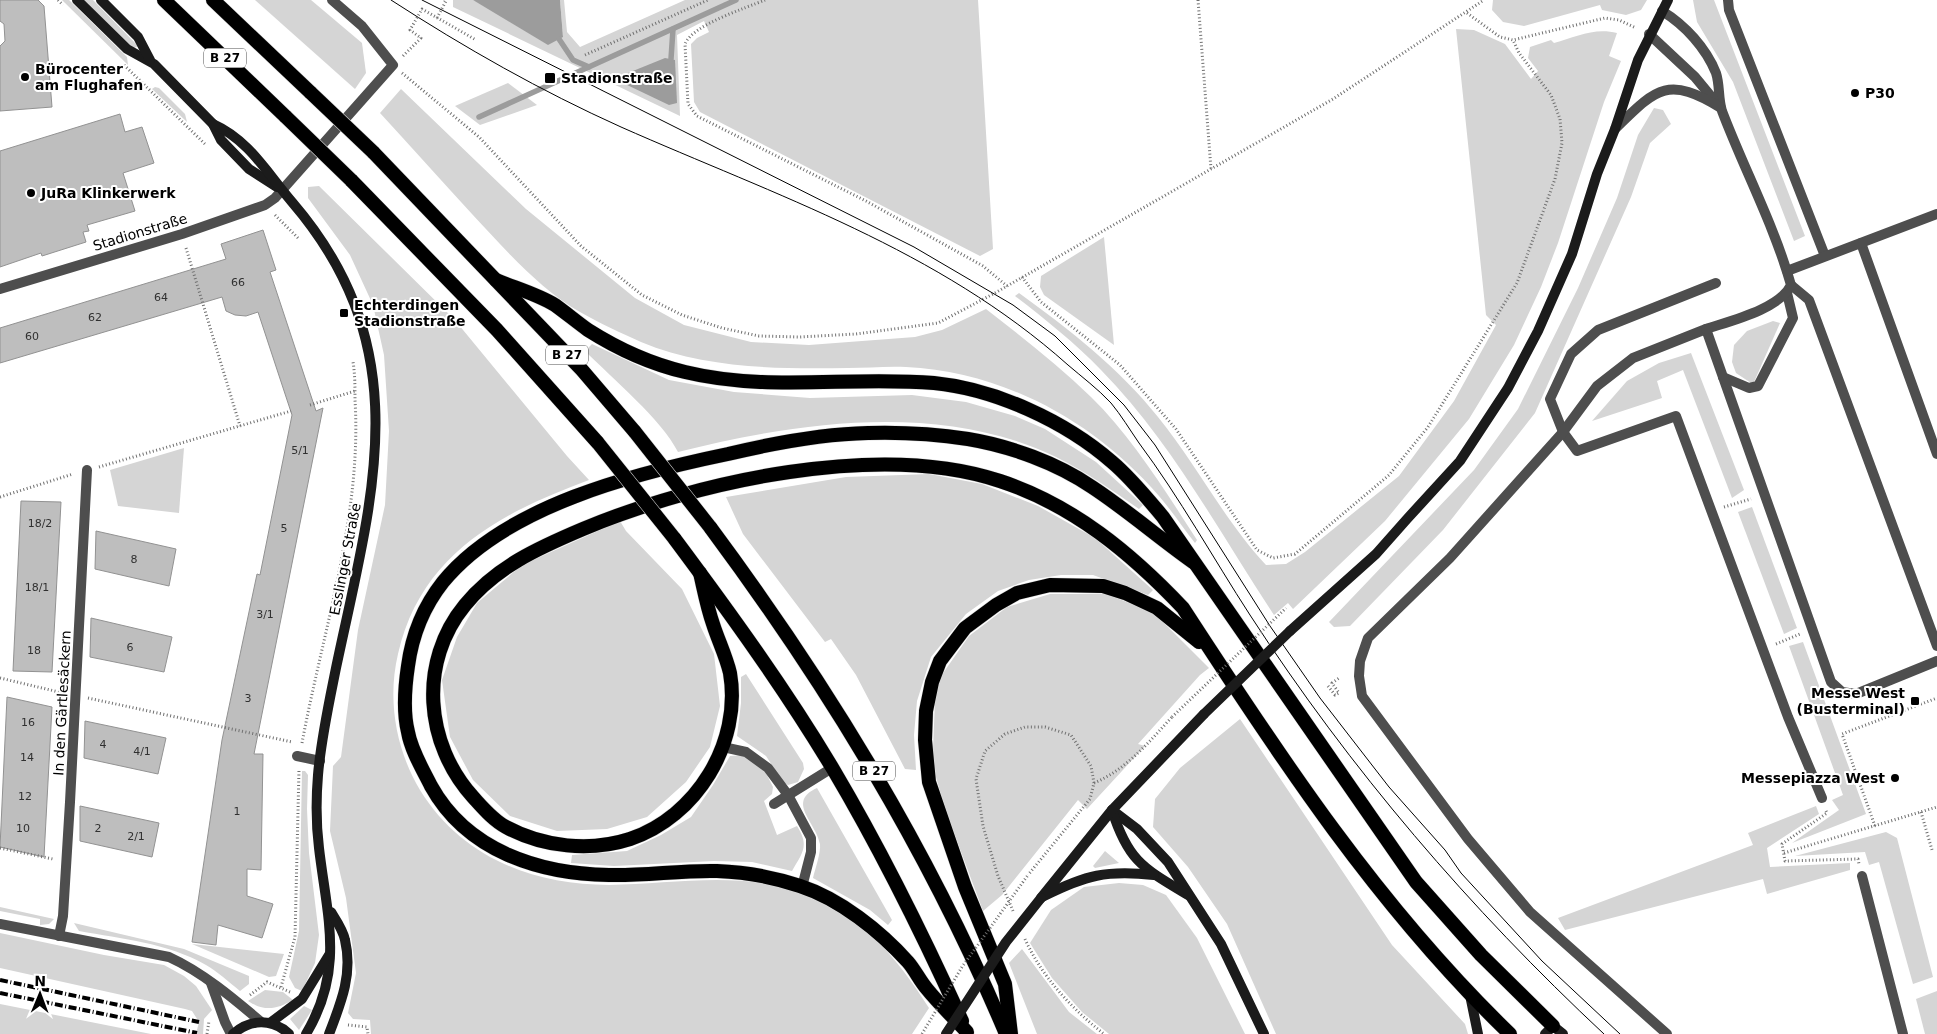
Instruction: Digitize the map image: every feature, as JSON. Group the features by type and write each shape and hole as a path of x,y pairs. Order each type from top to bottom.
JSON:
{"highway":[{"name":"B 27","path":"164,0 351,180 486,317 598,443 674,538 768,669 832,768 899,888 968,1033"},
{"name":"B 27","path":"213,0 373,152 582,370 635,432 710,527 805,658 861,748 960,930 1006,1034"},
{"path":"496,280 553,304 587,329 622,350 683,372 743,382 935,384 1014,403 1051,421 1111,461 1137,486 1158,511 1416,882 1480,955 1554,1031"},
{"path":"968,1033 926,988 910,965 886,940 842,906 802,886 758,875 716,871 608,875 554,870 514,859 481,840 451,816 432,787 408,733 406,682 411,648 423,613 443,581 472,554 512,526 563,502 631,476 791,440 866,433 920,434 969,439 1008,449 1051,465 1089,484 1193,562"},
{"path":"700,573 712,620 730,675 731,710 723,747 707,780 677,813 635,838 614,844 584,847 553,844 507,828 484,810 450,766 439,739 433,709 433,678 439,652 448,629 458,614 485,583 513,562 544,546 609,518 663,499 791,472 842,466 945,468 1001,481 1042,499 1104,535 1155,578 1183,608 1319,812 1400,916 1470,995 1510,1034"},
{"path":"1011,1034 1005,984 965,888 929,782 925,740 926,711 932,682 940,661 965,628 996,605 1017,593 1050,585 1103,586 1125,592 1157,608 1188,632 1216,658"}],"main road":[{"name":"Esslinger Straße","path":"77,0 127,49 150,60"},
{"name":"Esslinger Straße","path":"101,0 138,37 150,60 213,124 221,140 249,169 282,190 319,237 358,307 367,340 377,403 376,455 369,507 320,761 317,820 318,847 328,905 329,978 327,990 306,1034"},
{"path":"946,1034 1006,942 1112,810 1204,714 1290,631 1376,554 1460,461 1508,388 1538,331 1572,254 1597,174 1615,129 1638,60 1649,34 1668,0"},
{"path":"1112,810 1120,836 1130,853 1154,874 1190,896"},
{"path":"1112,810 1137,829 1168,862 1221,944 1264,1034"},
{"path":"1041,898 1075,880 1094,875 1113,872 1154,874"},
{"path":"328,905 345,939 348,964 346,990 329,1034"},
{"path":"232,1034 244,1026 265,1022 302,999 329,955"},
{"path":"1470,995 1478,1034"},
{"path":"265,1022 289,1034"}],"street":[{"path":"332,0 362,26 393,66"},
{"path":"1728,0 1729,10 1825,256"},
{"path":"1662,11 1679,21 1696,40 1716,74 1722,108 1787,271 1793,318 1758,386 1749,388 1723,377"},
{"path":"1649,34 1695,77 1722,108"},
{"name":"Stadionstraße","path":"0,289 182,234 265,205 282,190 393,66"},
{"path":"1615,129 1645,99 1667,90 1680,90 1692,93 1722,108"},
{"path":"1787,271 1937,214"},
{"path":"1861,243 1937,454"},
{"path":"1716,283 1598,330 1571,354 1550,399 1563,432 1577,451 1676,416 1788,717 1822,798"},
{"path":"1667,1034 1530,912 1468,839 1362,696 1359,676 1360,661 1368,638 1450,558 1563,432 1597,386 1633,358 1759,310 1777,302 1789,289"},
{"path":"1789,289 1809,300 1937,646"},
{"path":"1706,330 1832,682 1842,692 1856,694 1937,661"},
{"name":"In den Gärtlesäckern","path":"59,936 66,862 76,696 87,470"},
{"path":"723,747 746,752 768,768 788,795 811,838 811,852 802,886"},
{"path":"299,757 320,761"},
{"path":"774,804 832,768"},
{"path":"1862,876 1903,1034"},
{"path":"0,924 169,957 185,964 265,1022"},
{"path":"210,983 225,1022 232,1034"}],"path":[{"path":"58,0 68,10"},
{"path":"437,18 446,1 444,0"},
{"path":"585,54 708,0"},
{"path":"765,0 705,26 688,37 685,44 688,104 697,116 866,201 983,266 1007,286"},
{"path":"1198,0 1211,169"},
{"path":"476,40 422,9 410,30 421,38 393,66 480,137 581,246 642,295 682,315 722,328 759,336 799,337 856,334 938,323 1022,278 1333,99 1467,13 1484,0"},
{"path":"1467,13 1500,37 1513,40 1605,18 1628,24"},
{"path":"1022,278 1041,302 1120,365 1170,422 1257,550 1273,558 1295,554 1389,475 1412,448 1428,427 1517,283 1554,179 1562,142 1560,119 1550,95 1519,53 1513,40"},
{"path":"123,64 212,150"},
{"path":"265,205 302,243"},
{"path":"182,234 240,426"},
{"path":"237,1002 267,982 281,986 292,950 299,757 340,562 357,440 352,357"},
{"path":"310,405 355,391"},
{"path":"0,497 292,411"},
{"path":"1734,504 1754,498"},
{"path":"1094,784 1131,762 1172,717 1286,608"},
{"path":"1786,639 1806,632"},
{"path":"0,678 302,744"},
{"path":"1328,686 1335,696 1339,693 1332,683 1339,678"},
{"path":"1875,826 1842,734 1937,698"},
{"path":"922,1034 962,967 1028,875 1090,799 1094,784 1091,766 1071,735 1045,727 1025,727 1005,734 985,751 976,779 983,826 998,876 1013,912"},
{"path":"1822,798 1827,813 1782,844 1785,861 1858,860 1862,876"},
{"path":"1784,853 1937,807"},
{"path":"1921,812 1932,850"},
{"path":"0,848 66,862"},
{"path":"1021,930 1029,948 1046,975 1068,1002 1104,1034"},
{"path":"348,1025 367,1028 368,1034"}],"shaded area":[{"path":"62,0 69,0 127,57 128,65"},
{"path":"84,0 93,0 138,46 133,49"},
{"path":"255,0 311,0 362,43 366,73 355,89"},
{"path":"453,0 473,0 563,37 560,0 564,0 567,32 580,47 685,0 978,0 993,249 980,256 700,112 694,102 691,44 697,38 709,32 704,21 677,35 680,116 453,7"},
{"path":"473,0 560,0 563,37 548,45"},
{"path":"1493,0 1647,0 1641,10 1626,15 1602,10 1600,5 1524,26 1503,22 1492,10"},
{"path":"1693,0 1714,0 1805,236 1794,241 1733,82 1697,22"},
{"path":"1456,29 1474,30 1505,44 1531,79 1538,71 1528,58 1530,47 1551,40 1554,43 1601,31 1617,33 1609,56 1621,61 1604,102 1558,243 1541,287 1514,345 1469,419 1385,521 1293,609 1288,603 1274,615 1193,488 1150,427 1101,370 1081,350 1015,296 1019,293 1057,321 1093,350 1127,382 1172,435 1251,548 1266,565 1286,564 1305,552 1399,476 1454,401 1496,325 1486,315"},
{"path":"665,58 675,60 677,103 669,105 625,84 628,73"},
{"path":"508,83 537,105 480,125 455,106"},
{"path":"155,87 159,88 185,114 187,122 152,89"},
{"path":"401,89 526,209 635,298 684,325 751,342 809,345 915,337 942,330 986,309 1053,362 1106,413 1148,466 1197,540 1195,543 1159,496 1134,469 1106,445 1077,424 1046,406 1013,391 978,379 943,371 906,367 796,368 743,366 691,358 641,342 580,312 550,291 522,267 380,113"},
{"path":"1654,108 1663,110 1671,124 1650,143 1631,197 1535,413 1443,530 1350,626 1334,627 1329,622 1474,470 1518,409 1578,288 1617,198 1638,135"},
{"path":"319,186 454,319 589,480 525,507 496,523 469,542 445,564 425,589 409,619 398,654 393,689 396,724 400,742 412,775 420,790 437,813 456,833 478,850 501,863 527,873 553,880 581,884 609,885 708,880 757,882 804,894 825,903 861,926 876,940 891,955 917,989 929,1008 912,1034 371,1034 370,1020 353,1019 348,1013 356,973 346,898 330,831 333,766 341,757 358,630 385,505 389,431 384,355 373,305 350,255 308,198 308,187"},
{"path":"1104,237 1114,345 1044,295 1040,287 1041,276"},
{"path":"1773,321 1780,323 1754,382 1751,383 1736,373 1732,362 1734,345 1747,331"},
{"path":"592,344 669,380 734,392 810,398 912,395 966,402 1015,416 1045,429 1096,462 1143,505 1139,509 1099,482 1056,457 1011,439 965,428 917,423 868,422 820,426 771,432 678,452 671,440 649,413 585,351"},
{"path":"1691,353 1744,490 1732,498 1683,370 1657,381 1662,398 1592,421 1627,381 1659,363"},
{"path":"184,448 179,513 118,506 110,470"},
{"path":"929,474 982,484 1038,506 1095,538 1153,590 1148,595 1093,575 1061,575 1029,580 998,591 966,614 931,657 917,701 914,735 916,770 905,769 856,675 831,639 825,642 743,534 726,497 846,477"},
{"path":"1752,507 1797,628 1784,634 1738,512"},
{"path":"620,521 626,531 682,589 714,654 720,706 710,747 686,782 647,817 607,829 557,831 510,816 473,780 450,737 442,680 457,637 477,603 522,565"},
{"path":"1050,594 1106,594 1153,612 1209,668 1200,675 1138,744 1145,746 1087,809 1078,800 1002,895 983,911 944,806 936,777 933,750 935,699 941,676 969,636 1007,607"},
{"path":"1803,642 1866,814 1792,843 1839,810 1832,800 1843,795 1789,646"},
{"path":"746,674 803,763 804,769 798,782 788,785 783,782 766,756 737,736 741,703 741,677"},
{"path":"1240,719 1392,945 1465,1024 1468,1034 1276,1034 1227,924 1188,867 1153,827 1155,799 1180,768"},
{"path":"744,755 765,771 773,787 772,794 764,801 777,835 797,826 801,833 804,844 803,849 792,871 752,862 714,861 614,866 571,863 572,855 627,851 661,835 691,817 730,756"},
{"path":"302,771 305,771 308,775 309,853 319,935 315,963 302,991 295,988 289,977 299,931"},
{"path":"817,788 892,920 888,925 870,910 813,878 820,844 803,806 808,794"},
{"path":"1816,806 1819,814 1767,848 1770,867 1850,863 1850,870 1767,894 1763,879 1565,930 1558,918 1753,845 1748,833"},
{"path":"1886,832 1897,838 1933,977 1913,984 1879,862 1869,865 1865,852 1795,856"},
{"path":"1105,851 1119,863 1095,868 1093,866"},
{"path":"1119,883 1143,885 1166,895 1197,938 1245,1034 1109,1034 1082,1012 1052,978 1030,943 1051,910 1084,887"},
{"path":"0,907 54,919 49,924 40,925 40,919 0,911"},
{"path":"74,923 184,949 249,976 249,984 240,991 215,971 191,958 144,943 79,931"},
{"path":"0,933 104,955 164,965 184,976 196,986 212,1010 204,1019 203,1034 196,1034 199,1022 192,1011 0,968"},
{"path":"192,944 284,954 276,976 269,977"},
{"path":"1022,949 1069,1012 1097,1034 1037,1034 1009,963"},
{"path":"265,990 283,992 293,1000 282,1006 271,1008 260,1007 248,1001"},
{"path":"1937,991 1937,1034 1925,1034 1916,999"},
{"path":"0,1004 151,1034 0,1034"},
{"path":"304,1006 312,1010 299,1030 290,1019"}],"building":[{"name":"Bürocenter am Flughafen","path":"0,0 38,0 44,6 52,107 0,111 0,46 5,41 4,24 0,21"},
{"name":"JuRa Klinkerwerk","path":"120,114 125,132 142,127 154,163 123,173 135,211 87,225 89,231 83,232 86,242 42,256 41,253 0,267 0,151"},
{"path":"263,230 276,270 270,272 316,411 323,408 254,754 263,754 261,870 247,869 247,896 273,904 262,938 218,925 216,945 192,942 222,740 257,574 260,575 292,415 258,312 246,316 235,315 226,311 222,297 0,363 0,328 226,259 221,244"},
{"path":"21,501 61,502 52,672 13,671"},
{"path":"96,531 176,549 169,586 95,569"},
{"path":"91,618 172,637 164,672 90,657"},
{"path":"7,697 52,707 44,857 0,847"},
{"path":"85,721 166,738 158,774 84,758"},
{"path":"80,806 159,823 152,857 80,841"}],"waterway":[{"path":"479,117 736,0"},
{"path":"671,59 673,29"},
{"path":"559,39 573,60 589,67"}],"tram line":[{"path":"391,0 475,52 562,99 621,127 797,202 911,257 965,289 1018,324 1090,383 1111,403 1122,418 1168,485 1288,672 1371,782 1459,887 1554,986 1604,1034"},
{"path":"422,0 914,247 1013,305 1055,336 1124,405 1155,445 1270,626 1320,698 1389,787 1445,850 1461,873 1542,961 1620,1034"}],"railway":[{"path":"0,980 199,1022"},
{"path":"0,993 197,1033"}],"place":[{"name":"Bürocenter am Flughafen","path":"25,77"},
{"name":"Stadionstraße","path":"550,78"},
{"name":"P30","path":"1855,93"},
{"name":"JuRa Klinkerwerk","path":"31,193"},
{"name":"Echterdingen Stadionstraße","path":"344,313"},
{"name":"Messe West (Busterminal)","path":"1915,701"},
{"name":"Messepiazza West","path":"1895,778"}]}
